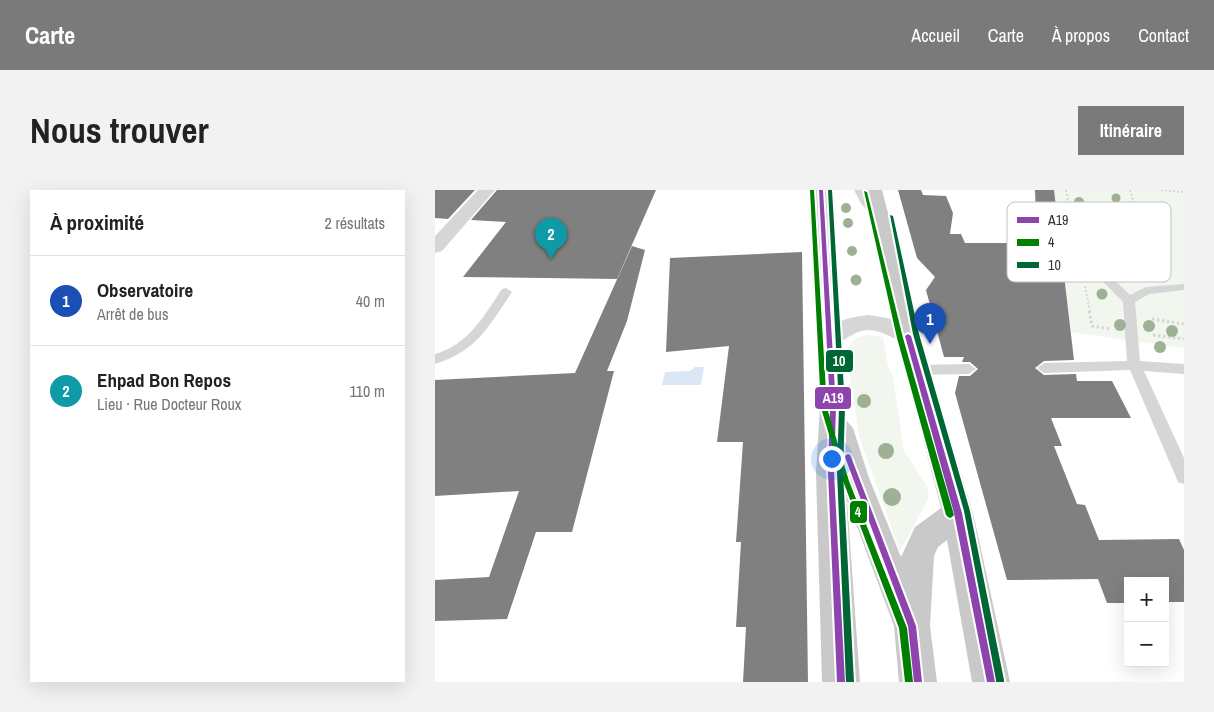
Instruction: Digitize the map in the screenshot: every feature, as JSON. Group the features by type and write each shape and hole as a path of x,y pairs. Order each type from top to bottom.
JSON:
{"main road":[{"path":"821,190 833,407 831,472 841,682"},
{"path":"870,190 882,218 908,336 957,513 991,682"},
{"path":"833,407 854,478 912,626"},
{"path":"918,682 912,626 921,548 926,537 957,513"}],"street":[{"path":"435,246 487,190"},
{"path":"829,338 839,330 853,324 868,322 885,324 908,336"}],"lane":[{"path":"1110,282 1129,301 1134,365 1184,477"},
{"path":"1129,301 1146,291 1184,287"},
{"path":"435,359 450,355 467,345 506,292"},
{"path":"1044,368 1134,365 1184,369"},
{"path":"918,370 969,369"}],"path":[{"path":"1130,190 1134,202"},
{"path":"1161,190 1184,192"},
{"path":"1129,316 1184,324"}],"shaded area":[{"path":"1034,190 1184,190 1184,348 1071,332 1065,282 1171,282 1171,202 1035,202"},
{"path":"867,335 883,337 887,362 893,378 904,451 928,488 928,499 900,551 859,436 847,354 849,346 853,341"},
{"path":"695,367 704,367 701,385 662,385 665,372 690,371"}],"building":[{"path":"435,190 475,190 448,219 435,218"},
{"path":"497,190 656,190 617,279 463,277 506,222 471,220"},
{"path":"898,190 921,190 923,195 946,196 953,213 950,234 961,234 965,243 1007,243 1007,282 1065,282 1074,360 1044,361 1035,368 1044,375 1076,374 1077,381 1112,381 1131,418 1051,418 1062,446 1054,446 1077,504 1085,505 1099,540 1179,539 1184,550 1184,602 1169,602 1169,577 1124,577 1124,603 1107,603 1098,579 1007,580 955,393 959,376 970,376 978,369 970,362 962,362 964,357 944,357 926,290 935,277 917,258"},
{"path":"1035,190 1054,190 1055,202 1036,202"},
{"path":"632,246 645,250 627,321 607,371 614,371 572,532 536,532 507,619 435,621 435,580 489,577 519,491 435,496 435,380 575,373"},
{"path":"802,252 808,682 743,682 746,627 736,627 741,542 736,542 743,442 717,442 729,346 666,352 670,258"}],"transit line":[{"name":"4","path":"812,190 824,408 846,481 903,628 909,682"},
{"name":"A19","path":"821,190 833,407 831,472 841,682"},
{"name":"10","path":"830,190 842,407 840,472 850,682"},
{"name":"4","path":"865,192 900,338 950,515"},
{"name":"10","path":"891,216 916,334 967,511 1000,680"},
{"name":"A19","path":"908,336 958,513 991,682"},
{"name":"A19","path":"848,457 912,626 918,682"}],"place":[{"name":"Ehpad Bon Repos","path":"551,259"},
{"name":"Observatoire","path":"930,344"}]}
